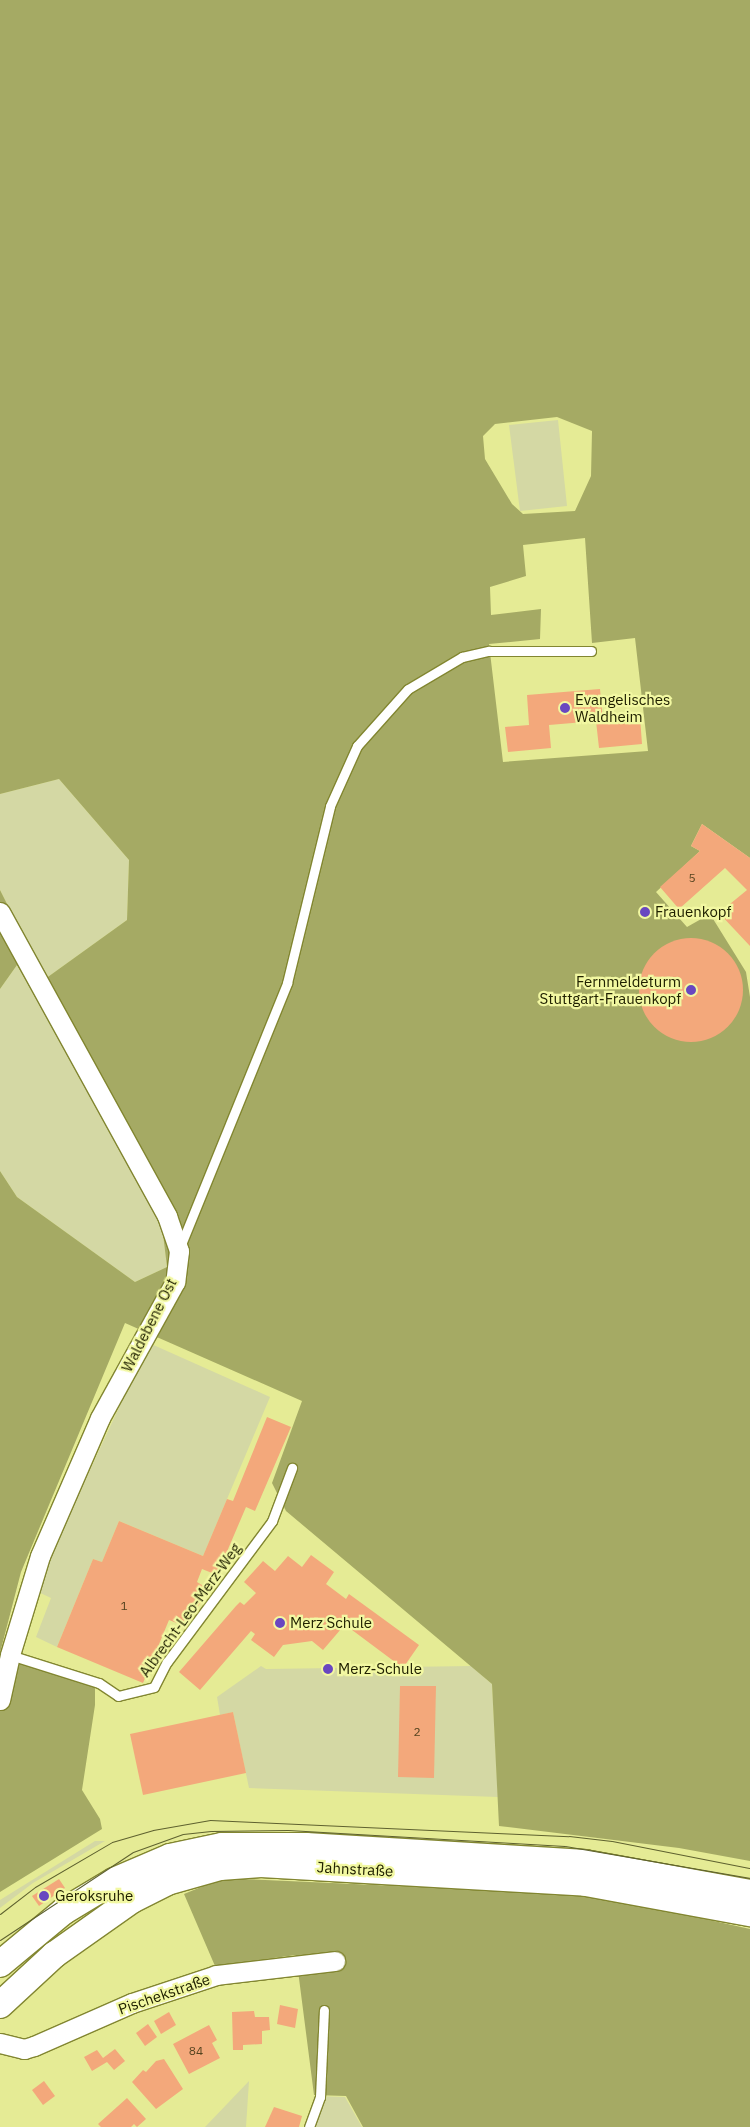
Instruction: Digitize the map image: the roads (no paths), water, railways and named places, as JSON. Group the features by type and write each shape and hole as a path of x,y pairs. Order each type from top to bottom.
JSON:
{"main road":[{"name":"Jahnstraße","path":"0,1964 64,1912 114,1881 170,1857 222,1846 306,1846 585,1863 750,1893"},
{"name":"Jahnstraße","path":"0,2005 54,1954 132,1900 167,1882 220,1867 261,1864 578,1882 650,1893 750,1913"}],"street":[{"name":"Waldebene Ost","path":"0,912 167,1216 179,1252 175,1282 100,1418 40,1556 10,1655 0,1700"},
{"name":"Pischekstraße","path":"0,2043 24,2049 34,2046 132,2003 216,1975 335,1961"}],"lane":[{"path":"179,1252 287,983 330,806 358,746 408,689 462,657 489,651 591,651"},
{"name":"Albrecht-Leo-Merz-Weg","path":"10,1655 99,1683 118,1696 154,1687 167,1662 272,1521 292,1468"},
{"path":"309,2127 320,2097 324,2010"}],"tram line":[{"path":"0,1914 35,1887 112,1842 153,1830 210,1820 569,1836 612,1841 750,1868"},
{"path":"0,1940 133,1852 183,1834 211,1831 288,1830 565,1846 750,1878"}],"place":[{"name":"Evangelisches Waldheim","path":"565,708"},
{"name":"Frauenkopf","path":"645,912"},
{"name":"Fernmeldeturm Stuttgart-Frauenkopf","path":"691,990"},
{"name":"Merz Schule","path":"280,1623"},
{"name":"Merz-Schule","path":"328,1669"},
{"name":"Geroksruhe","path":"44,1896"}]}
